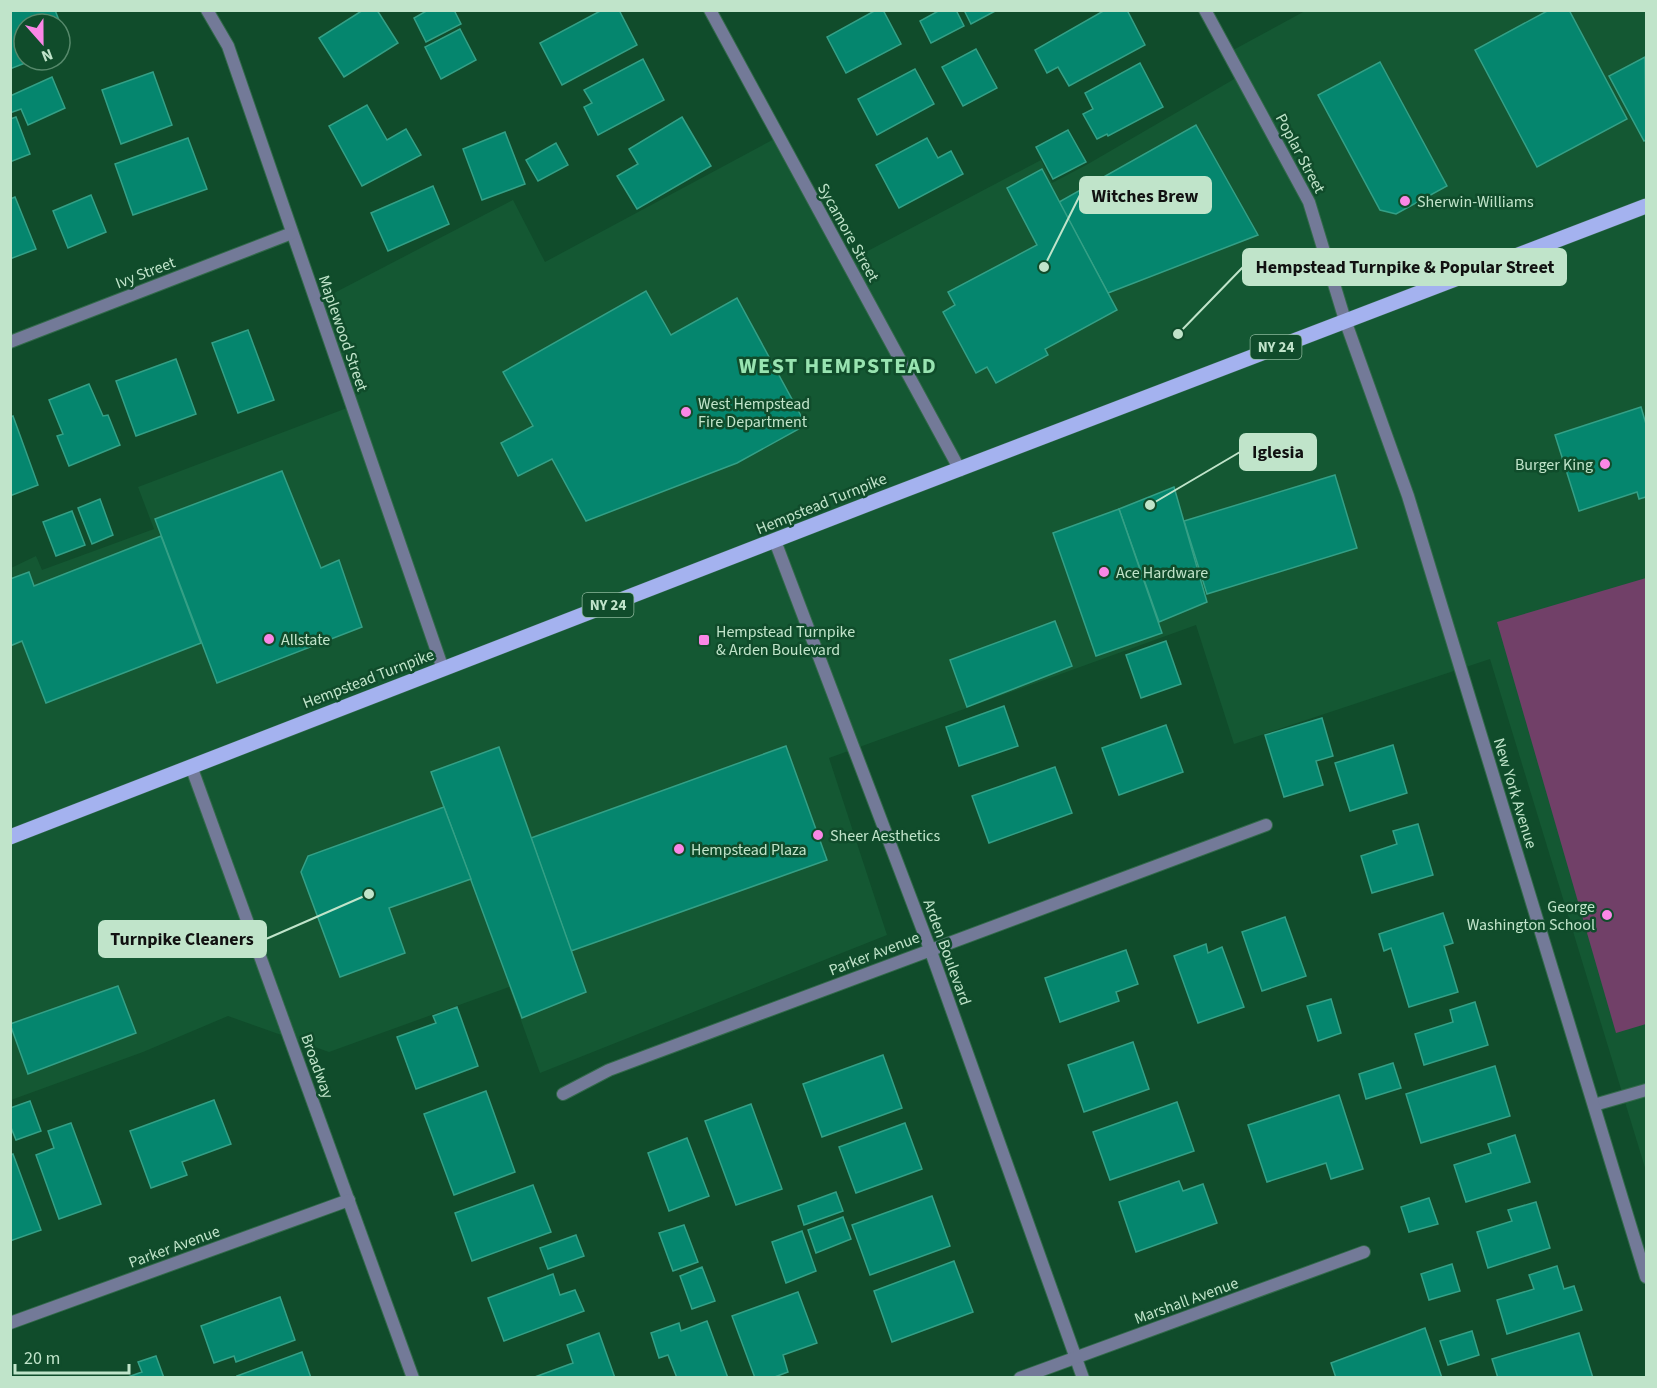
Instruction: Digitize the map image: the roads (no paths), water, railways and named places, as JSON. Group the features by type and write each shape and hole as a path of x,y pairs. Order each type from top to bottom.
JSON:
{"main road":[{"name":"Hempstead Turnpike","path":"10,837 1345,320 1647,206"}],"street":[{"name":"Maplewood Street","path":"207,10 228,46 443,669"},
{"name":"Sycamore Street","path":"710,10 960,470"},
{"name":"Poplar Street","path":"1205,10 1309,202 1345,320"},
{"name":"Ivy Street","path":"10,342 292,233"},
{"name":"New York Avenue","path":"1345,320 1408,496 1647,1277"},
{"name":"Arden Boulevard","path":"775,541 930,949 1083,1377"},
{"name":"Broadway","path":"191,766 413,1377"},
{"name":"Parker Avenue","path":"563,1094 609,1070 1266,825"},
{"path":"1594,1105 1647,1090"},
{"name":"Parker Avenue","path":"10,1323 349,1200"},
{"name":"Marshall Avenue","path":"1020,1377 1364,1252"}],"place":[{"name":"Sherwin-Williams","path":"1405,201"},
{"name":"Witches Brew","path":"1044,267"},
{"name":"Hempstead Turnpike & Popular Street","path":"1178,334"},
{"name":"West Hempstead Fire Department","path":"686,412"},
{"name":"Burger King","path":"1605,464"},
{"name":"Iglesia","path":"1150,505"},
{"name":"Ace Hardware","path":"1104,572"},
{"name":"Allstate","path":"269,639"},
{"name":"Hempstead Turnpike & Arden Boulevard","path":"704,640"},
{"name":"Sheer Aesthetics","path":"818,835"},
{"name":"Hempstead Plaza","path":"679,849"},
{"name":"Turnpike Cleaners","path":"369,894"},
{"name":"George Washington School","path":"1607,915"}],"district":[{"name":"WEST HEMPSTEAD","path":"838,365"}]}
